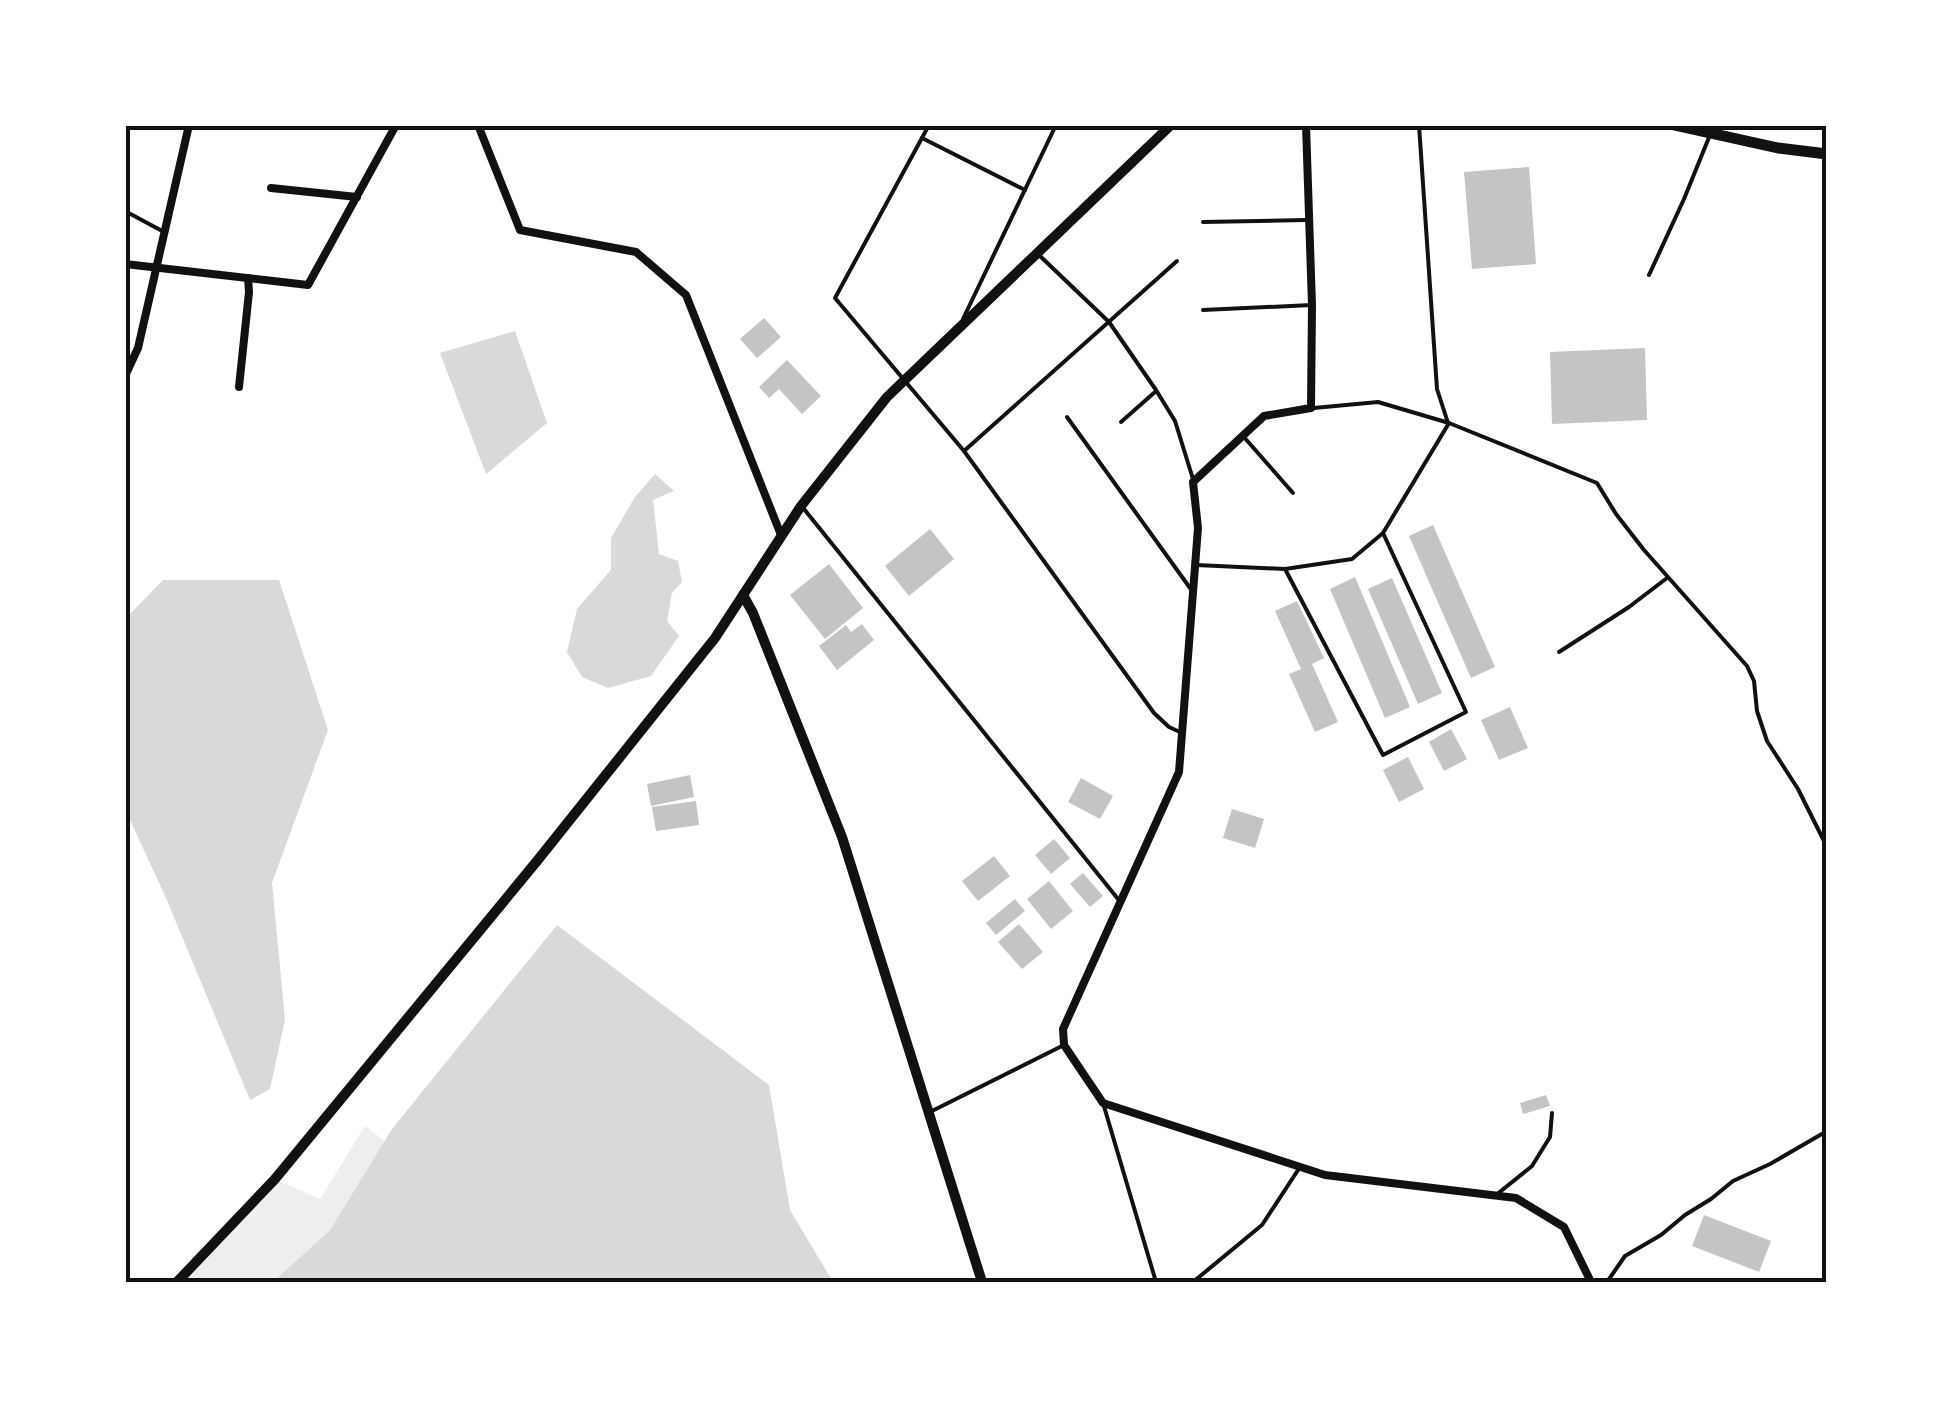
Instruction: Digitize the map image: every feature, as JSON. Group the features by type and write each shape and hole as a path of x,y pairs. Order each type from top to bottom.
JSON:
{"main road":[{"path":"1674,125 1712,129 1778,148 1827,154"}],"street":[{"path":"125,376 138,348 189,125"},
{"path":"125,264 308,285 396,125"},
{"path":"478,125 520,230 636,252 686,295 782,535"},
{"path":"177,1282 275,1178 715,638 801,506 886,397 1171,125"},
{"path":"1306,125 1311,220 1310,408 1264,416 1194,482 1198,528 1179,772 1062,1029 1064,1046 1103,1102 1325,1175 1516,1198 1564,1228 1590,1282"},
{"path":"271,188 357,197"},
{"path":"239,387 248,278"},
{"path":"743,595 842,837 982,1282"}],"lane":[{"path":"929,125 835,298 964,451 1154,713 1182,733"},
{"path":"959,328 1056,125"},
{"path":"1195,564 1285,568 1352,559 1383,533 1448,424 1437,389 1419,125"},
{"path":"1649,275 1712,129"},
{"path":"922,138 1025,190"},
{"path":"125,211 164,232"},
{"path":"1203,222 1311,220"},
{"path":"1036,253 1109,322 1156,390 1176,422 1194,482"},
{"path":"964,451 1177,261"},
{"path":"1203,310 1312,305"},
{"path":"1121,422 1156,390"},
{"path":"1310,408 1378,402 1448,424 1597,484 1668,578 1747,666 1767,741 1798,789 1827,847"},
{"path":"1068,417 1193,593"},
{"path":"1243,436 1293,493"},
{"path":"801,506 1120,901"},
{"path":"1285,568 1383,755 1466,712 1383,533"},
{"path":"1560,652 1668,578"},
{"path":"929,1113 1064,1046"},
{"path":"1103,1102 1156,1282"},
{"path":"1496,1196 1532,1166 1550,1137 1552,1114"},
{"path":"1606,1282 1626,1256 1733,1181 1827,1132"},
{"path":"1193,1282 1262,1225 1300,1167"}],"shaded area":[{"path":"515,331 547,423 486,474 440,353"},
{"path":"655,474 674,491 653,500 659,554 678,561 682,582 672,593 667,621 679,636 651,676 608,688 582,677 567,652 577,609 611,570 611,538 635,497"},
{"path":"163,580 279,580 328,730 272,883 285,1020 270,1089 250,1100 125,809 125,619"},
{"path":"557,925 769,1085 790,1210 833,1282 273,1282 330,1230 392,1129"},
{"path":"365,1126 385,1141 330,1230 273,1282 177,1282 275,1179 320,1199"}],"building":[{"path":"1529,167 1536,264 1472,269 1464,172"},
{"path":"764,318 781,337 757,358 740,339"},
{"path":"1645,348 1647,420 1552,424 1550,352"},
{"path":"787,360 821,396 802,414 779,389 769,398 759,387"},
{"path":"1433,525 1495,667 1471,678 1409,536"},
{"path":"930,529 954,559 909,596 885,566"},
{"path":"829,564 863,608 825,639 790,595"},
{"path":"1355,577 1410,707 1385,718 1330,589"},
{"path":"1392,578 1442,693 1418,704 1368,589"},
{"path":"1297,601 1324,658 1312,664 1338,722 1315,732 1289,674 1301,669 1275,611"},
{"path":"862,624 874,640 837,670 819,646 846,625 851,632"},
{"path":"1510,707 1528,748 1499,760 1481,720"},
{"path":"1451,729 1467,759 1444,771 1429,742"},
{"path":"1408,757 1424,789 1399,802 1383,770"},
{"path":"690,775 694,797 651,806 647,784"},
{"path":"1081,778 1113,796 1100,819 1068,802"},
{"path":"696,801 699,825 656,831 652,807"},
{"path":"1232,809 1264,819 1255,848 1223,838"},
{"path":"1054,839 1070,858 1051,874 1035,855"},
{"path":"994,856 1010,876 978,901 962,881"},
{"path":"1083,873 1103,896 1090,907 1070,884"},
{"path":"1049,881 1073,911 1051,929 1027,899"},
{"path":"1015,899 1025,911 996,935 986,923"},
{"path":"1019,924 1043,952 1022,969 998,942"},
{"path":"1546,1095 1550,1106 1523,1114 1520,1103"},
{"path":"1704,1215 1771,1241 1759,1272 1692,1246"}]}
